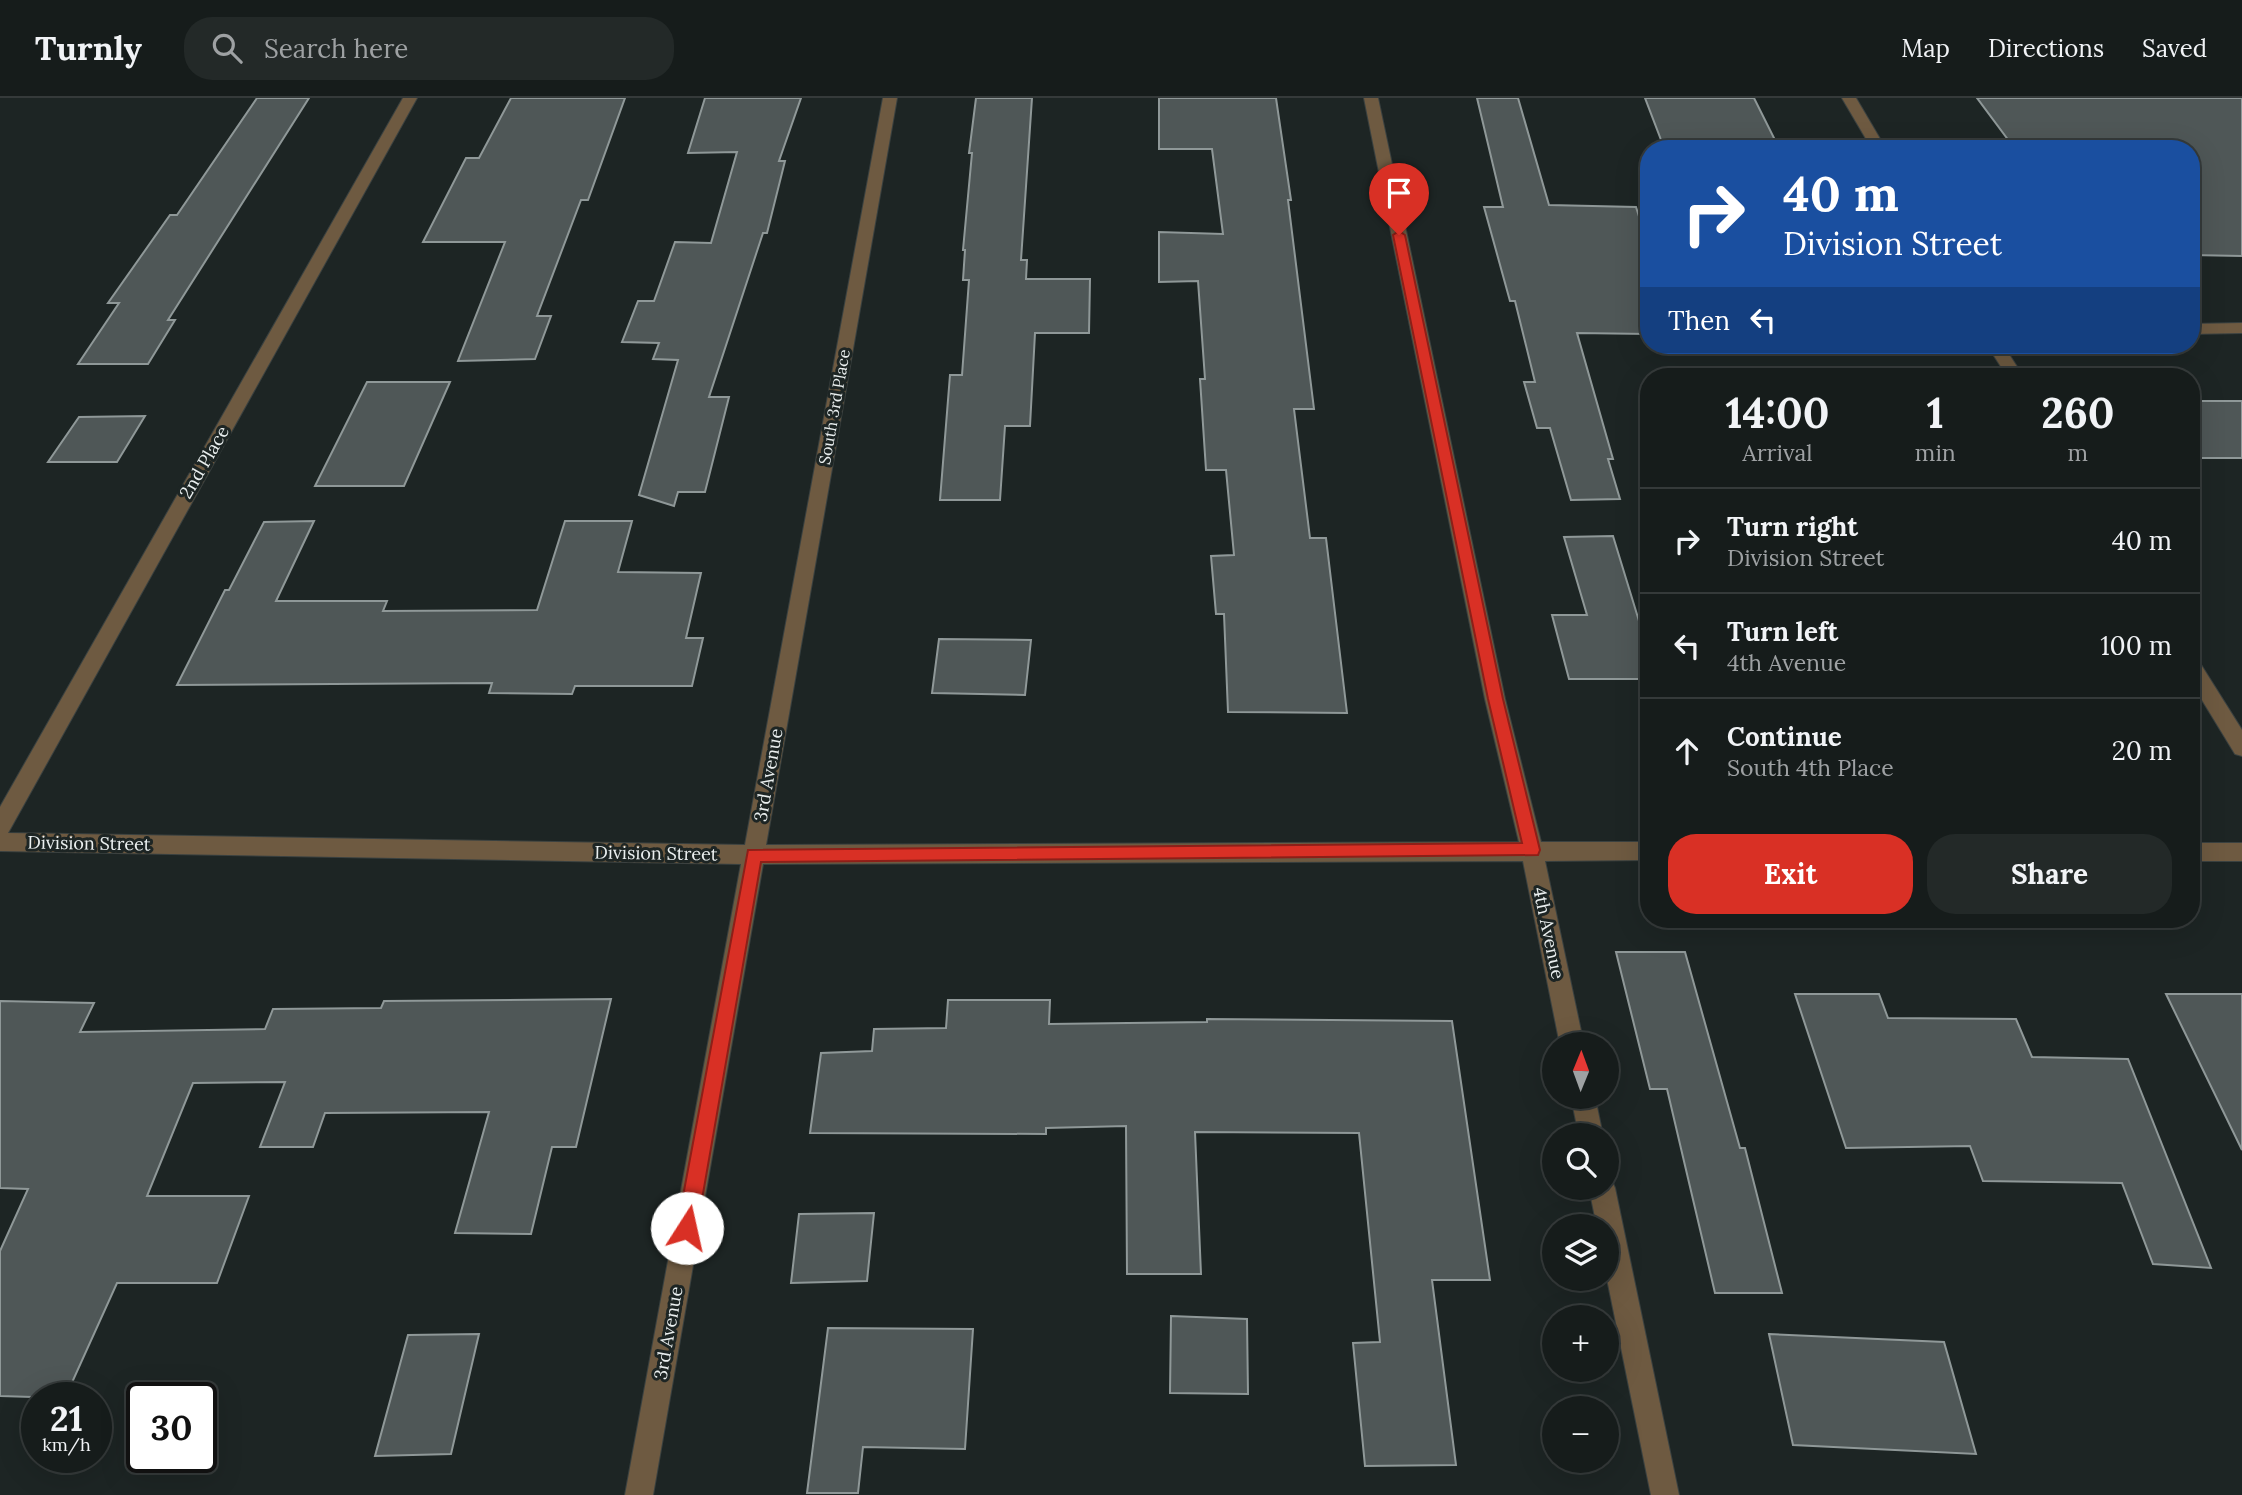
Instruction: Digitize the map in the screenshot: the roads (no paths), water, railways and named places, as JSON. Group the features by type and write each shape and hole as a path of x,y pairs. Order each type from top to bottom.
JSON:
{"street":[{"name":"2nd Place","path":"0,827 410,98"},
{"name":"South 3rd Place","path":"779,716 890,98"},
{"name":"4th Avenue","path":"1371,98 1495,699 1532,850 1569,1032"},
{"path":"1849,98 1874,140"},
{"path":"2200,328 2242,328"},
{"path":"2200,679 2242,748"},
{"name":"3rd Avenue","path":"639,1495 779,716"},
{"name":"Division Street","path":"0,842 754,855 1640,850"},
{"path":"2200,852 2242,852"},
{"path":"1604,1200 1665,1495"}]}
